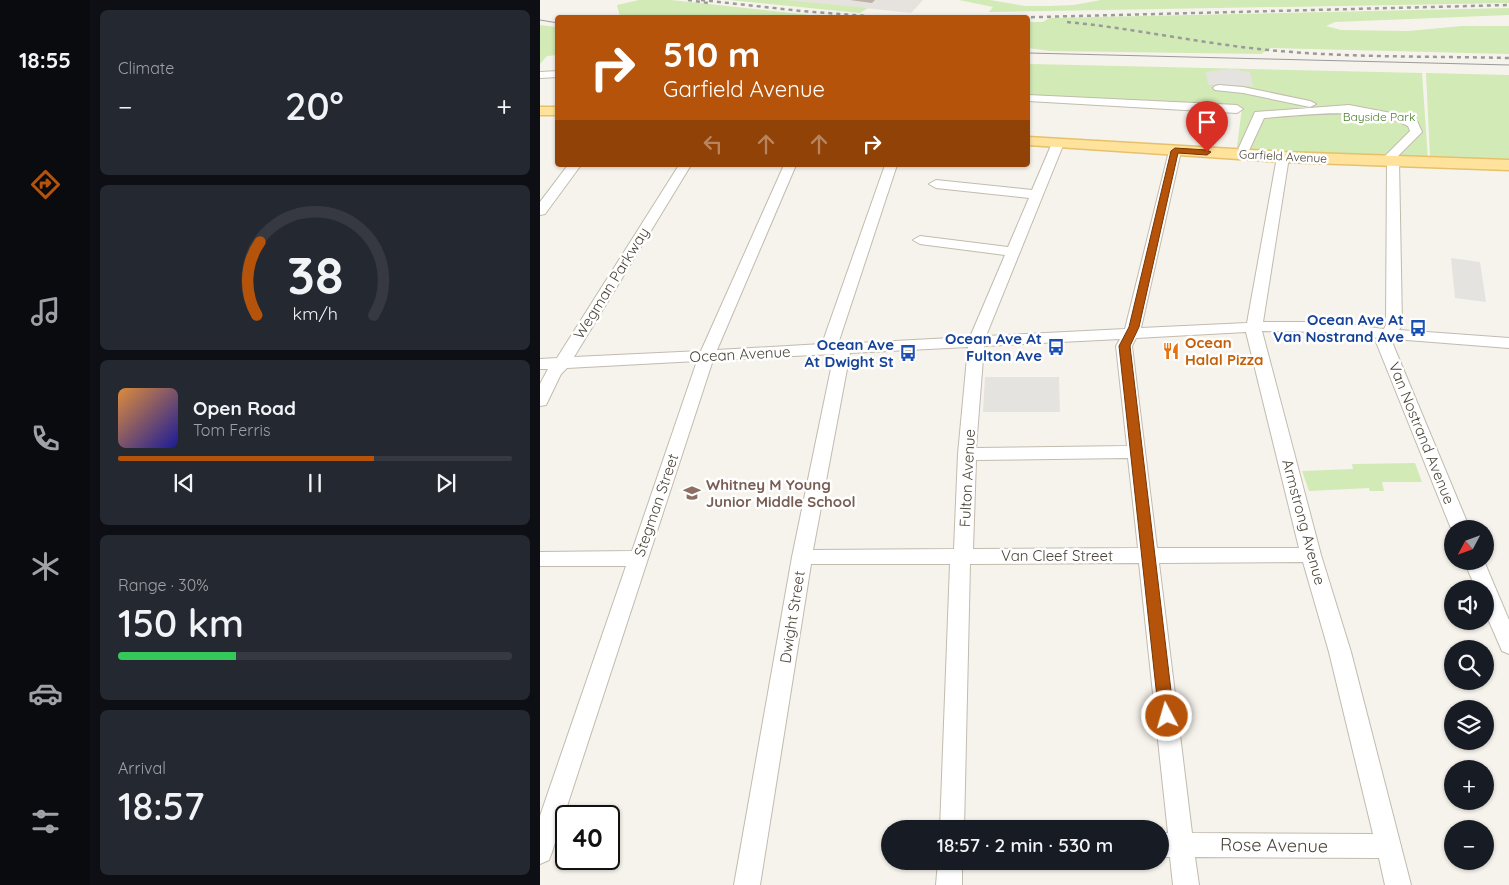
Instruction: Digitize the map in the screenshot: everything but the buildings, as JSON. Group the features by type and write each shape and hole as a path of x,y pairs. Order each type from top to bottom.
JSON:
{"main road":[{"path":"540,111 555,111"},
{"name":"Garfield Avenue","path":"1030,141 1283,157 1509,165"}],"street":[{"path":"542,75 555,74"},
{"path":"1219,88 1243,90 1337,109"},
{"path":"1030,98 1238,109"},
{"path":"1242,154 1259,115 1349,109 1403,119 1413,124 1416,132 1390,160"},
{"name":"Fulton Avenue","path":"952,820 959,568 963,555 967,454 976,342 1058,143"},
{"path":"1175,151 1134,327 1124,346 1148,556 1171,845 1186,885"},
{"name":"Armstrong Avenue","path":"1283,157 1257,316 1253,328 1312,555 1340,652 1398,885"},
{"name":"Van Nostrand Avenue","path":"1390,160 1394,325 1384,342 1457,520"},
{"path":"540,211 573,167"},
{"name":"Wegman Parkway","path":"540,401 554,372 684,167"},
{"name":"Stegman Street","path":"540,852 707,355 789,167"},
{"name":"Dwight Street","path":"747,885 835,350 890,167"},
{"path":"936,184 1037,195"},
{"path":"920,240 1013,252"},
{"name":"Ocean Avenue","path":"540,364 1271,326 1329,327 1389,334 1509,343"},
{"path":"967,454 1135,452"},
{"name":"Van Cleef Street","path":"802,557 1312,555"},
{"path":"540,559 638,558"},
{"path":"1478,570 1509,645"},
{"name":"Rose Avenue","path":"1171,845 1388,846"},
{"path":"949,885 950,870"}],"shaded area":[{"path":"788,0 923,0 911,13"},
{"path":"1230,69 1250,72 1253,86 1208,85 1206,72"},
{"path":"1451,258 1480,262 1486,302 1455,298"},
{"path":"985,377 1059,377 1060,412 983,412"}],"green space":[{"path":"639,0 671,0 810,15 620,15 617,5"},
{"path":"729,0 788,0 868,8 860,13"},
{"path":"959,0 990,0 1025,6 1074,5 1101,0 1509,0 1509,3 989,12 993,7"},
{"path":"1509,8 1509,15 1335,22 1326,26 1341,30 1408,31 1462,26 1509,26 1509,54 1271,48 1261,54 1050,51 1030,48 1030,22 1043,22 1049,18"},
{"path":"540,25 555,27 555,55 547,56 540,64"},
{"name":"Bayside Park","path":"1030,63 1422,73 1428,160 1236,154 1242,108 1030,97"},
{"path":"1426,73 1509,75 1509,160 1430,157"},
{"path":"1415,463 1422,482 1382,482 1384,491 1370,491 1369,488 1309,491 1302,471 1353,469 1352,464"}],"tram line":[{"path":"540,20 555,22"},
{"path":"1030,53 1509,65"}],"railway":[{"path":"688,0 708,3"},
{"path":"701,0 853,15"},
{"path":"1030,17 1509,5"},
{"path":"1067,22 1290,52 1509,58"}],"place":[{"name":"Ocean Ave At Van Nostrand Ave","path":"1418,328"},
{"name":"Ocean Ave At Fulton Ave","path":"1056,347"},
{"name":"Ocean Halal Pizza","path":"1171,351"},
{"name":"Ocean Ave At Dwight St","path":"908,353"},
{"name":"Whitney M Young Junior Middle School","path":"692,493"}],"route":[{"path":"1167,716 1124,346 1134,327 1175,151 1207,152"}]}
